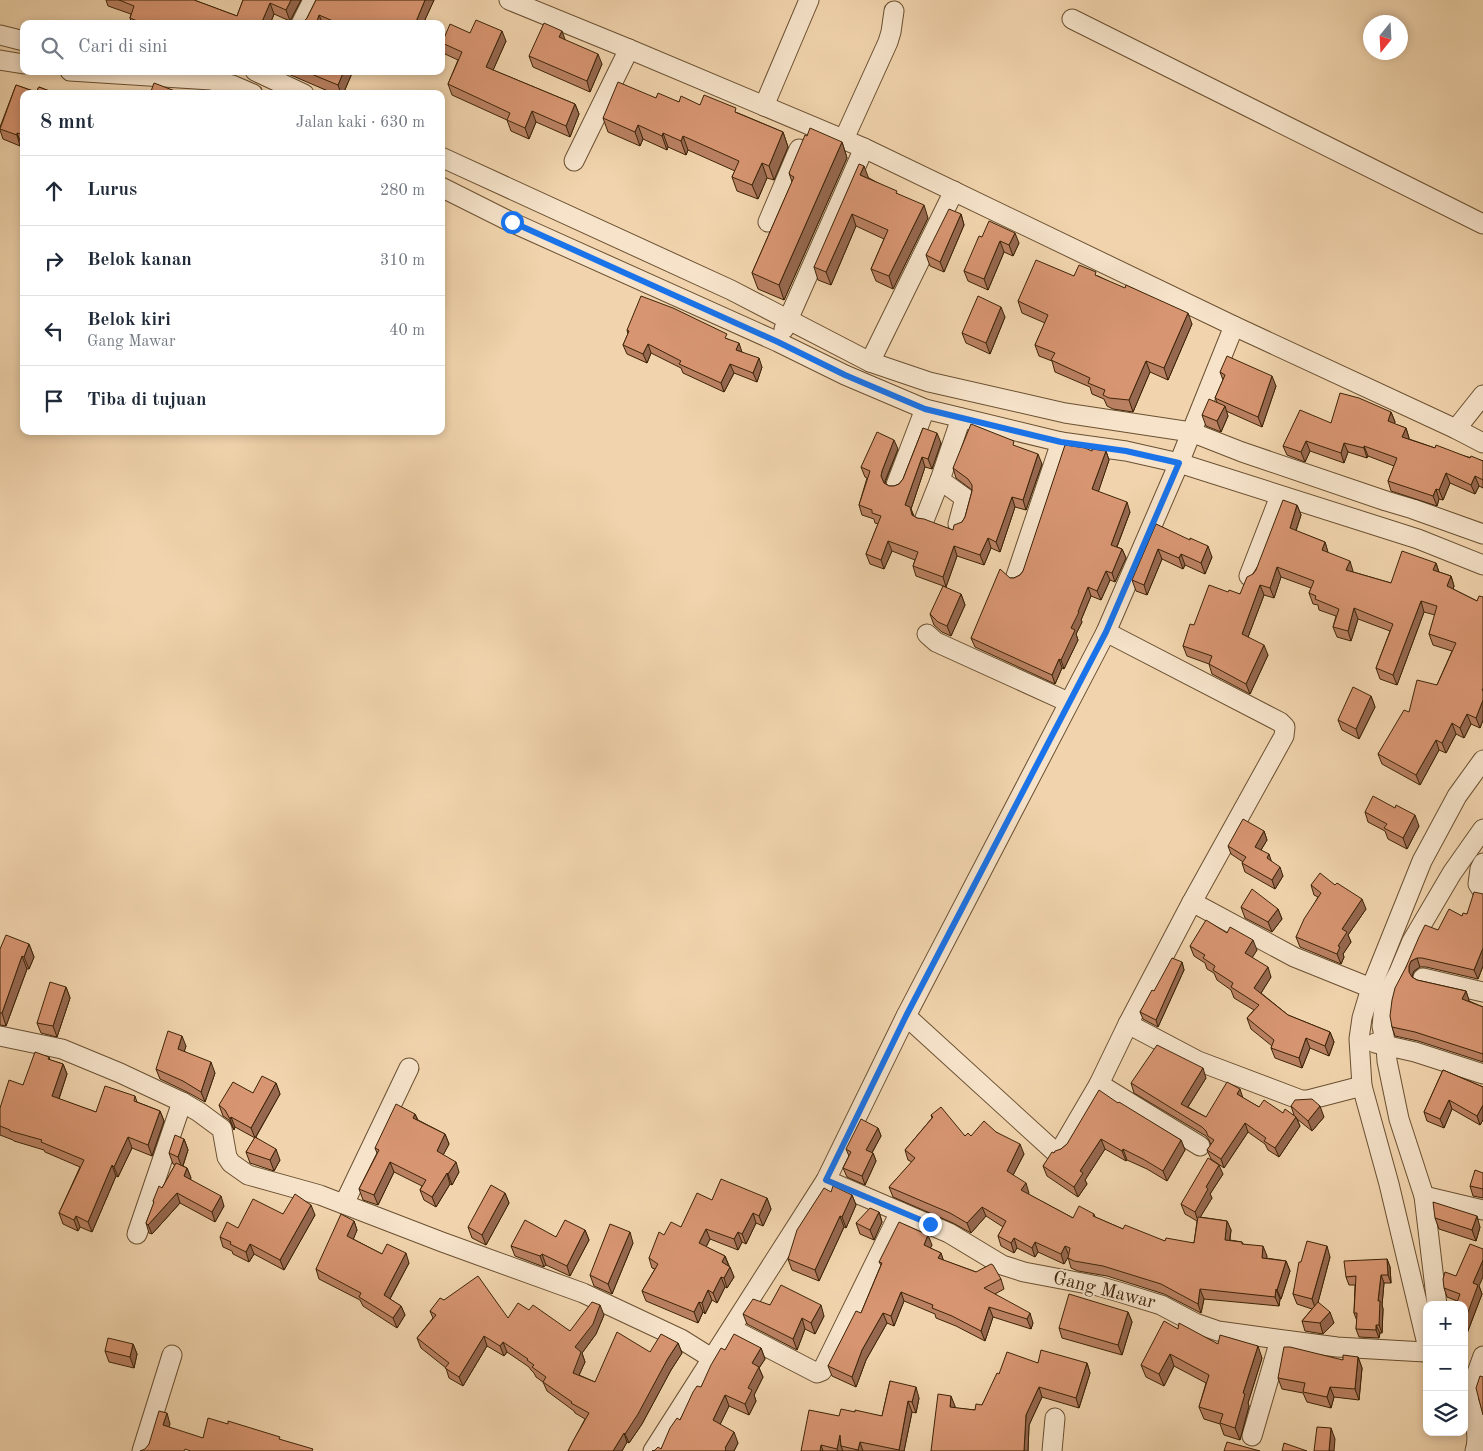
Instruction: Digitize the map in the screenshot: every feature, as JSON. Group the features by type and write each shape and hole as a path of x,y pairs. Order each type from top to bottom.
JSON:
{"street":[{"path":"303,20 313,0"},
{"path":"509,0 629,48 864,148 1234,326 1456,428 1483,443"},
{"path":"764,106 809,0"},
{"path":"844,139 888,42 894,11"},
{"path":"1072,19 1483,224"},
{"path":"0,35 20,40"},
{"path":"574,161 629,48"},
{"path":"0,60 20,63"},
{"path":"133,75 211,80 244,90"},
{"path":"267,82 292,90"},
{"path":"768,222 810,125"},
{"path":"783,330 864,148"},
{"path":"445,159 730,290 783,330 844,362 870,362 929,382 1065,413 1186,447 1237,465 1386,501 1408,522 1455,539 1483,534"},
{"path":"445,189 512,222 783,330 844,362 925,409 1061,442 1126,451 1186,447 1237,465 1280,496 1408,522 1455,539 1483,564"},
{"path":"870,362 954,190"},
{"path":"653,1451 826,1180 906,1016 1106,632 1186,447 1234,326"},
{"path":"1456,428 1483,395"},
{"path":"896,485 925,409"},
{"path":"925,518 961,418"},
{"path":"1016,576 1061,442"},
{"path":"940,480 965,498 958,524"},
{"path":"1249,576 1280,496"},
{"path":"906,1016 1054,1151 1060,1149 1099,1084 1192,902 1284,736 1284,727 1280,722 1106,632"},
{"path":"927,634 936,642 1068,702"},
{"path":"1437,1301 1424,1196 1399,1119 1387,1061 1372,1042 1362,1018 1371,988 1422,861 1457,796 1483,760"},
{"path":"1423,1327 1390,1184 1362,1086 1372,1042 1382,1026 1388,993 1412,941 1452,873 1483,829"},
{"path":"1483,863 1480,868 1478,884 1483,892"},
{"path":"1192,902 1294,957 1371,988"},
{"path":"1423,978 1483,992"},
{"path":"1128,1024 1198,1061 1302,1100 1362,1086"},
{"path":"0,1036 62,1049 182,1102 200,1112 222,1129 227,1157 231,1163 248,1175 320,1195 442,1242 583,1292 681,1339 713,1359"},
{"path":"1372,1042 1415,1052 1483,1074"},
{"path":"344,1204 409,1068"},
{"path":"1099,1084 1200,1146"},
{"path":"136,1234 182,1102"},
{"name":"Gang Mawar","path":"826,1180 949,1233 1002,1265 1024,1272 1098,1286 1119,1292 1161,1305 1195,1323 1218,1331 1337,1347 1423,1352"},
{"path":"1424,1196 1483,1210"},
{"path":"732,1329 817,1373 822,1371 900,1212"},
{"path":"1252,1436 1280,1340"},
{"path":"142,1451 172,1354"},
{"path":"1467,1391 1483,1356"},
{"path":"1468,1399 1473,1413 1477,1446 1475,1451"},
{"path":"1052,1451 1055,1418"}],"building":[{"path":"119,0 194,0 237,16 243,0 291,0 286,10 270,3 263,20 135,20 130,18 134,6"},
{"path":"316,0 425,0 417,20 331,20 319,15 317,20 305,20"},
{"path":"476,20 502,31 486,67 575,104 566,126 532,111 525,128 507,120 510,113 448,84 462,52 445,44 445,36 450,24 470,33"},
{"path":"544,23 562,31 559,37 598,54 587,81 529,56"},
{"path":"314,75 342,75 338,85"},
{"path":"618,82 656,98 658,93 679,102 681,96 700,105 704,95 736,108 735,112 783,132 769,166 762,163 752,185 732,177 739,161 683,136 681,141 663,133 662,136 638,125 635,132 603,118"},
{"path":"154,83 172,90 151,90"},
{"path":"16,85 30,90 20,90 20,134 17,133 17,135 0,129"},
{"path":"810,128 842,142 779,285 752,273 794,177 789,173 805,135 807,136"},
{"path":"859,164 864,166 860,175 924,205 889,276 871,269 888,230 852,214 826,272 814,267"},
{"path":"949,209 961,214 940,262 926,255"},
{"path":"989,221 1015,233 1009,245 1000,241 984,279 964,271 979,236 982,237"},
{"path":"1036,260 1074,276 1079,265 1096,272 1095,275 1125,288 1126,285 1188,313 1164,368 1146,361 1129,400 1109,398 1103,395 1105,390 1088,383 1090,378 1051,360 1055,353 1035,345 1048,315 1018,301"},
{"path":"641,296 673,308 727,334 725,338 739,343 736,350 759,358 753,373 730,364 721,383 679,364 681,361 648,344 643,354 623,345"},
{"path":"978,296 1001,307 986,343 962,333"},
{"path":"1227,356 1272,376 1258,417 1215,398 1225,375 1220,372"},
{"path":"1340,393 1359,398 1391,412 1388,421 1406,428 1402,437 1435,448 1436,445 1483,461 1483,480 1475,476 1471,485 1446,473 1439,490 1436,489 1433,496 1388,481 1397,458 1364,446 1364,448 1344,443 1341,453 1306,441 1301,452 1283,446 1300,410 1331,423"},
{"path":"1209,399 1225,406 1217,421 1202,415"},
{"path":"971,424 1014,441 1013,445 1038,454 1023,500 1012,497 996,542 988,538 980,555 954,546 943,577 913,566 918,552 888,541 881,560 866,554 881,516 859,505 870,471 861,467 877,432 894,440 881,476 884,483 889,486 899,484 903,479 923,428 937,433 928,459 922,457 905,505 910,507 912,515 917,518 953,530 954,525 962,522 965,517 972,491 972,485 968,479 953,468"},
{"path":"1065,445 1092,451 1092,449 1106,451 1092,489 1127,502 1111,545 1122,549 1112,573 1106,571 1097,591 1088,587 1071,628 1075,630 1052,675 971,638 1000,569 1010,578 1020,575 1023,571"},
{"path":"1283,500 1297,505 1290,528 1325,542 1322,550 1350,561 1346,570 1391,583 1402,551 1436,563 1433,570 1451,576 1447,586 1477,601 1479,596 1483,597 1483,700 1476,718 1467,714 1460,728 1452,723 1442,743 1436,740 1416,775 1378,754 1404,710 1409,712 1417,680 1437,685 1456,643 1429,634 1437,606 1421,601 1393,675 1376,668 1393,624 1354,608 1348,631 1333,627 1339,609 1315,599 1316,596 1309,593 1314,581 1277,567 1270,588 1260,585 1242,634 1264,645 1246,684 1209,664 1212,656 1183,646 1190,624 1194,625 1209,585 1240,594 1247,577 1256,570"},
{"path":"1156,524 1208,546 1201,563 1181,554 1179,558 1158,549 1144,585 1132,580"},
{"path":"943,586 961,594 947,626 938,622 930,614"},
{"path":"1353,687 1371,696 1356,729 1338,720"},
{"path":"1373,796 1395,808 1396,805 1415,815 1403,838 1384,828 1387,824 1365,812"},
{"path":"1243,819 1264,831 1255,847 1269,854 1267,858 1280,867 1272,880 1242,863 1246,857 1228,846"},
{"path":"1320,873 1335,885 1337,883 1362,899 1342,929 1347,932 1338,946 1340,947 1337,954 1296,937 1304,919 1321,893 1311,885"},
{"path":"1252,889 1278,909 1268,922 1241,907"},
{"path":"1474,892 1483,894 1483,948 1474,970 1417,958 1411,961 1409,972 1417,980 1466,991 1462,999 1483,1007 1483,1054 1415,1032 1392,1027 1390,1016 1395,988 1425,925 1438,930 1449,909 1462,916 1463,913 1467,914"},
{"path":"1206,920 1227,933 1230,927 1253,940 1245,953 1268,967 1254,988 1288,1015 1330,1032 1325,1046 1306,1038 1299,1058 1271,1048 1274,1040 1247,1018 1259,1005 1231,987 1233,983 1213,970 1215,966 1203,958 1205,955 1190,946"},
{"path":"6,935 29,944 24,957 22,956 2,1013 0,1013 0,949"},
{"path":"1172,958 1182,962 1156,1020 1140,1012"},
{"path":"50,982 66,987 53,1026 37,1023"},
{"path":"168,1031 182,1036 178,1049 211,1062 201,1092 183,1081 156,1069"},
{"path":"1157,1045 1203,1068 1181,1104 1206,1117 1227,1082 1240,1089 1237,1094 1259,1107 1264,1100 1283,1113 1285,1109 1296,1117 1275,1148 1264,1141 1266,1138 1245,1123 1221,1159 1207,1150 1214,1140 1208,1136 1202,1127 1131,1083"},
{"path":"35,1052 63,1064 52,1096 96,1112 105,1086 135,1096 134,1101 160,1111 148,1145 128,1137 114,1167 112,1165 88,1222 76,1216 74,1220 59,1213 84,1160 41,1142 42,1140 10,1131 0,1126 0,1108 9,1080 23,1085"},
{"path":"1443,1070 1483,1087 1483,1105 1477,1116 1449,1100 1440,1119 1424,1112"},
{"path":"262,1076 276,1083 251,1128 231,1117 230,1119 225,1110 219,1105 233,1082 253,1093"},
{"path":"1099,1090 1181,1140 1163,1171 1101,1139 1080,1171 1083,1173 1074,1187 1043,1166 1052,1152 1054,1153 1067,1144"},
{"path":"1312,1099 1320,1106 1308,1121 1291,1106 1295,1100"},
{"path":"396,1104 415,1114 413,1118 445,1134 437,1151 456,1162 432,1197 420,1190 426,1180 390,1162 374,1195 359,1189 379,1150 375,1148"},
{"path":"941,1107 965,1136 968,1133 971,1136 984,1121 996,1132 1020,1144 1007,1171 1026,1183 1021,1190 1073,1218 1079,1206 1094,1214 1093,1216 1123,1229 1125,1225 1165,1241 1166,1238 1194,1243 1198,1217 1227,1221 1225,1240 1263,1246 1262,1258 1286,1261 1275,1297 1200,1289 1198,1304 1161,1284 1103,1266 1074,1261 1068,1258 1070,1248 1065,1246 1061,1254 1035,1242 1032,1248 1014,1238 1011,1243 998,1236 1006,1221 982,1207 967,1223 950,1213 889,1187 915,1158 905,1150 933,1117 931,1115"},
{"path":"861,1119 878,1128 866,1150 873,1153 862,1176 843,1168 851,1152 846,1149"},
{"path":"175,1135 184,1139 178,1157 169,1153"},
{"path":"255,1137 276,1149 270,1160 246,1152"},
{"path":"1208,1158 1219,1165 1206,1187 1208,1189 1195,1212 1181,1204"},
{"path":"176,1163 187,1168 184,1176 221,1196 212,1212 177,1193 148,1225 146,1223 159,1186 162,1188"},
{"path":"1475,1170 1483,1173 1483,1189 1470,1186"},
{"path":"721,1179 767,1198 759,1216 753,1213 742,1234 738,1232 734,1239 706,1229 699,1243 725,1256 722,1262 730,1267 724,1278 721,1277 713,1293 708,1290 702,1303 699,1302 694,1312 642,1291 658,1264 649,1258 659,1232 664,1235 671,1222 681,1227 697,1193 712,1200"},
{"path":"491,1185 505,1193 482,1235 468,1227"},
{"path":"833,1186 852,1195 815,1270 788,1259 797,1230 824,1188 831,1192"},
{"path":"295,1194 311,1205 280,1260 250,1244 246,1252 220,1237 227,1222 238,1228 253,1199 283,1214"},
{"path":"1433,1202 1477,1216 1472,1230 1435,1218"},
{"path":"870,1208 879,1212 870,1230 856,1223"},
{"path":"341,1214 354,1221 347,1236 382,1254 387,1244 406,1253 384,1295 401,1306 393,1318 359,1297 361,1293 316,1269"},
{"path":"525,1220 556,1237 565,1220 585,1230 567,1266 542,1254 540,1256 511,1246"},
{"path":"899,1222 928,1235 924,1245 941,1253 938,1258 976,1272 991,1264 993,1265 1001,1279 984,1288 1030,1313 1027,1319 989,1307 981,1331 932,1308 933,1305 901,1292 891,1316 883,1313 862,1350 852,1377 828,1366 856,1311 861,1313 882,1263 879,1262"},
{"path":"610,1224 630,1232 608,1284 590,1275"},
{"path":"1307,1241 1327,1246 1312,1299 1293,1294 1299,1262 1301,1262"},
{"path":"1470,1244 1483,1249 1483,1260 1473,1283 1478,1285 1468,1312 1468,1301 1457,1301 1460,1294 1444,1288 1443,1279 1445,1272 1456,1276"},
{"path":"1387,1259 1388,1275 1381,1275 1378,1301 1380,1301 1379,1325 1376,1325 1376,1330 1356,1329 1357,1313 1354,1313 1356,1276 1346,1277 1344,1261"},
{"path":"478,1276 508,1318 518,1303 529,1310 533,1305 570,1331 592,1302 600,1305 593,1324 575,1347 581,1352 573,1373 595,1382 617,1332 650,1352 661,1334 678,1343 638,1414 613,1451 568,1451 589,1413 571,1403 543,1382 546,1377 532,1367 534,1365 528,1359 503,1342 500,1346 484,1336 459,1377 445,1368 449,1363 417,1338 436,1315 430,1311 440,1298 444,1300"},
{"path":"781,1285 821,1305 811,1323 802,1318 793,1339 743,1314 753,1299 770,1305"},
{"path":"1069,1294 1128,1312 1118,1345 1059,1328"},
{"path":"1318,1302 1330,1312 1320,1323 1302,1321"},
{"path":"1164,1321 1178,1329 1179,1323 1218,1344 1220,1335 1258,1346 1243,1393 1245,1394 1235,1428 1220,1423 1223,1414 1199,1407 1209,1375 1170,1354 1159,1374 1141,1365"},
{"path":"734,1334 761,1348 752,1363 759,1367 748,1388 752,1390 745,1404 725,1395 713,1420 734,1432 725,1451 654,1451 658,1447 661,1449 670,1428 677,1418 680,1420 693,1392 697,1386 701,1387 721,1348 725,1350"},
{"path":"108,1338 133,1344 130,1357 105,1351"},
{"path":"1284,1347 1343,1360 1343,1355 1358,1357 1355,1389 1330,1387 1327,1397 1303,1392 1305,1383 1278,1378"},
{"path":"1041,1350 1087,1363 1076,1398 1039,1387 1026,1415 1024,1451 931,1451 938,1394 951,1396 950,1407 975,1410 976,1404 982,1405 997,1373 999,1374 1007,1352 1038,1363"},
{"path":"1480,1376 1483,1377 1483,1415 1476,1388"},
{"path":"890,1381 916,1387 912,1402 908,1401 899,1450 860,1442 858,1450 841,1446 840,1435 837,1449 821,1445 820,1451 801,1451 809,1410 839,1416 841,1409 855,1412 855,1410 882,1416"},
{"path":"159,1411 167,1413 163,1425 203,1438 208,1418 228,1424 228,1421 313,1449 312,1451 191,1451 185,1449 184,1451 140,1451 149,1444"},
{"path":"1317,1427 1331,1428 1329,1451 1314,1451"},
{"path":"1227,1442 1260,1451 1224,1451"},
{"path":"1284,1443 1307,1451 1282,1451"}],"route":[{"path":"512,222 778,342 845,375 925,409 1061,442 1126,451 1179,463 1106,632 906,1016 826,1180 930,1224"}]}
